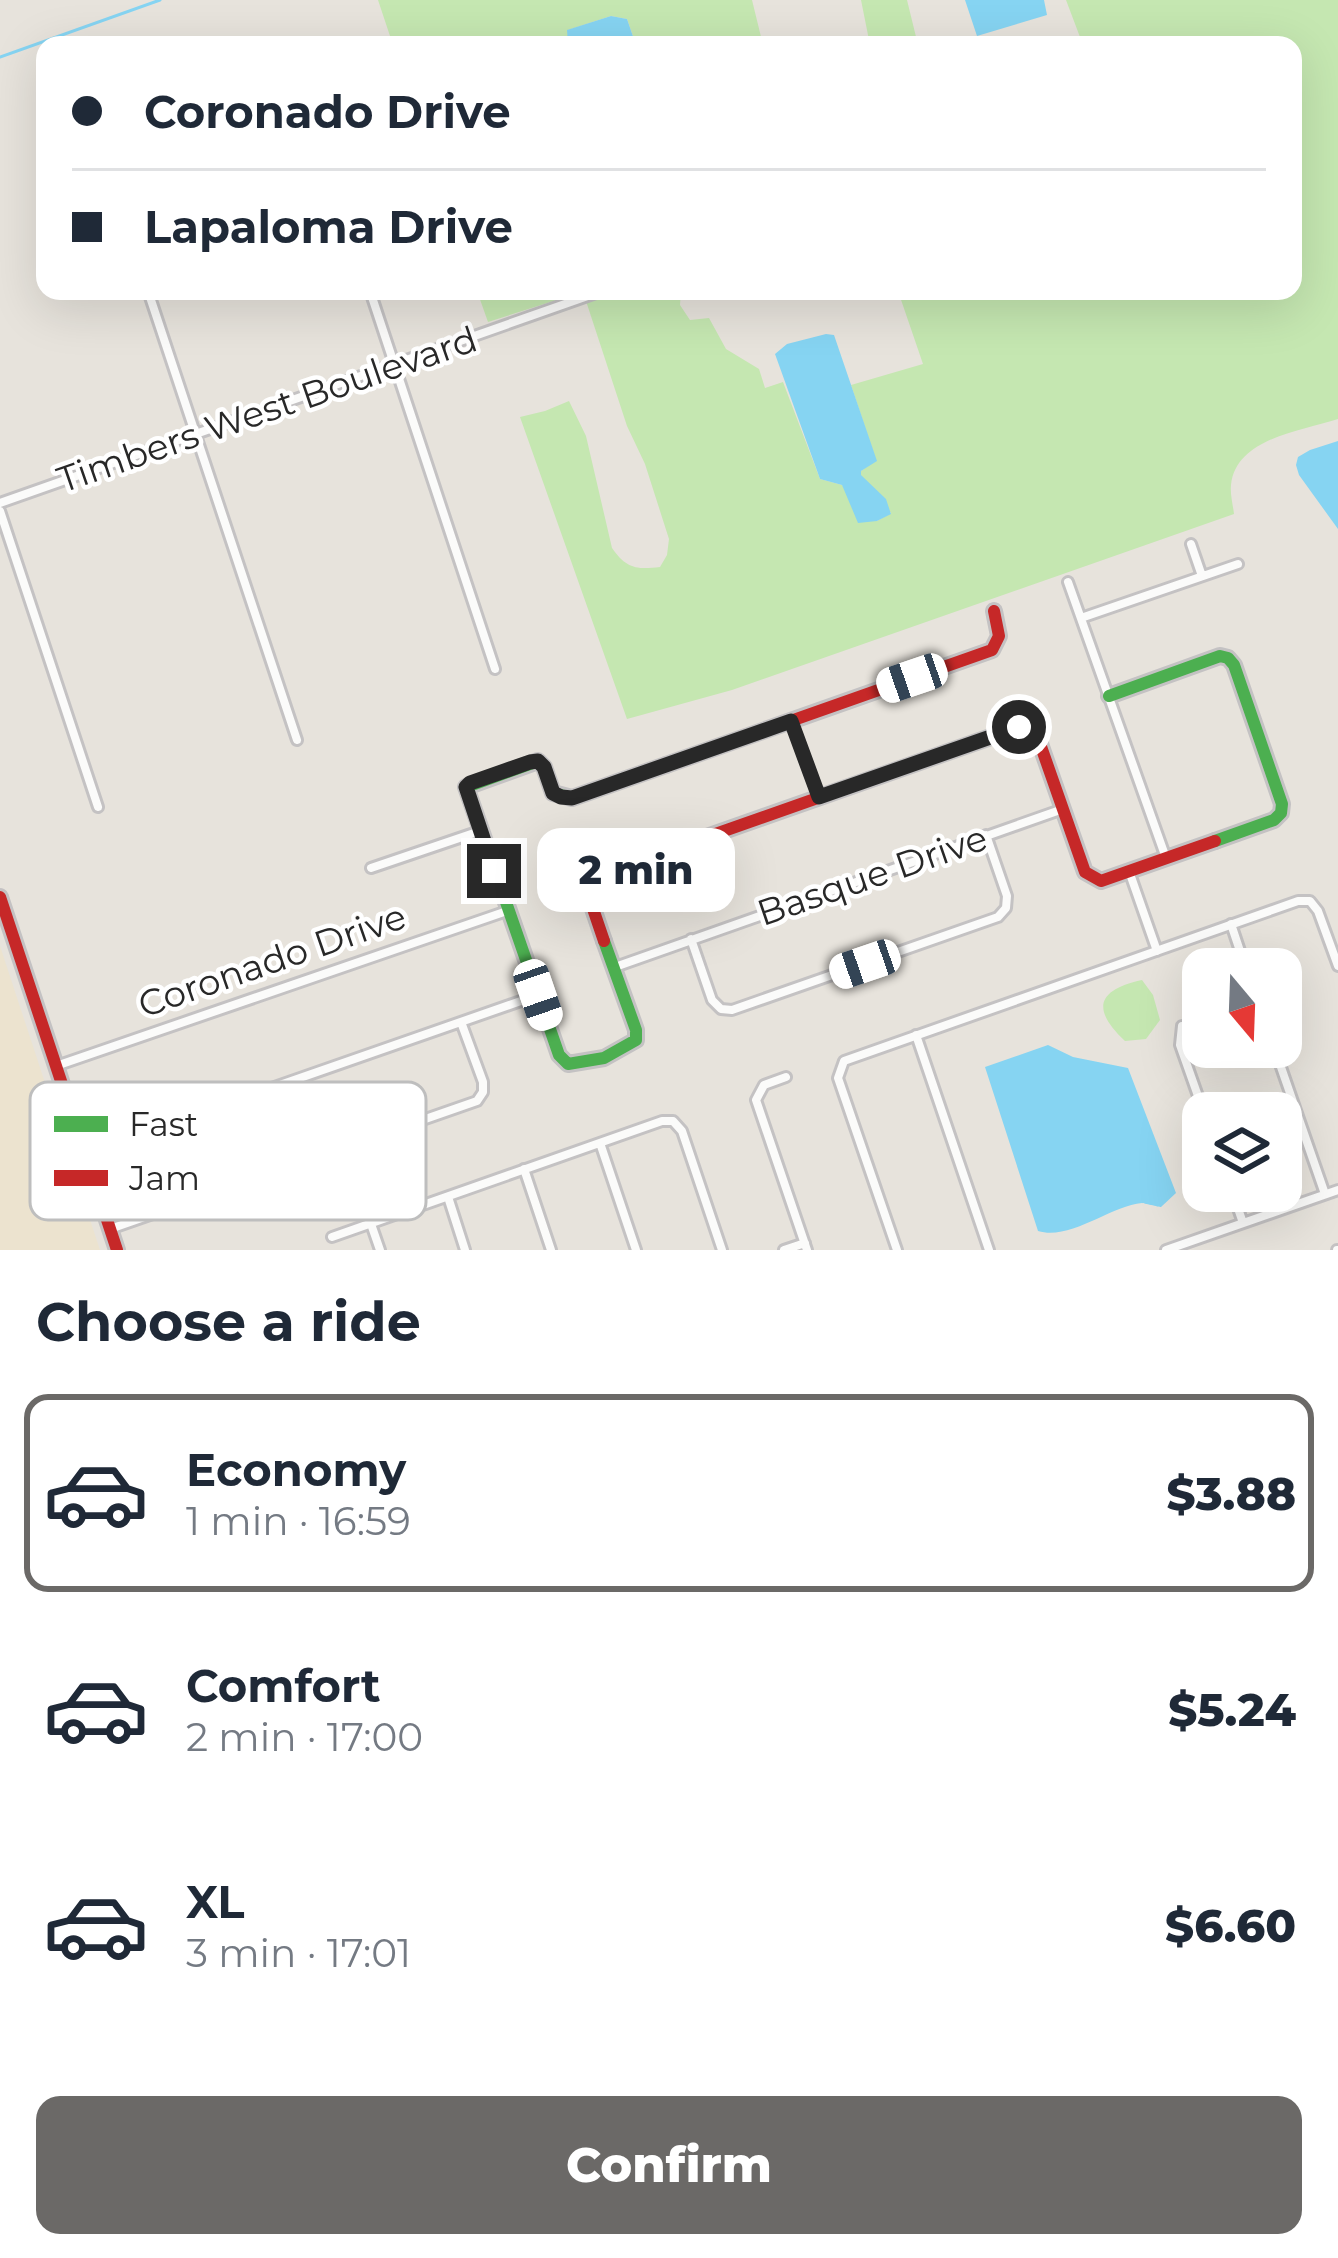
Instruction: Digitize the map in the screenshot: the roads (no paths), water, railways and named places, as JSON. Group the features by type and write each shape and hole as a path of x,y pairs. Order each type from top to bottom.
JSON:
{"street":[{"path":"151,300 297,740"},
{"path":"373,300 495,669"},
{"name":"Timbers West Boulevard","path":"0,507 576,300"},
{"path":"0,507 98,807"},
{"path":"1191,544 1202,576"},
{"path":"1081,618 1238,564"},
{"path":"1068,582 1166,859"},
{"path":"994,611 1001,632 992,650 572,798 553,793 538,761 466,787 559,1055 568,1064 630,1047 636,1040 589,897 588,886 596,876 819,797 1019,727 1030,728 1038,738 1085,872 1094,880 1166,859 1274,820 1281,813 1228,658 1220,656 1109,696"},
{"path":"791,721 819,797"},
{"name":"Basque Drive","path":"615,967 1063,808"},
{"path":"371,868 480,831"},
{"path":"691,939 712,1000 721,1009 732,1010 998,917 1006,908 1007,896 986,835"},
{"path":"1129,871 1157,951"},
{"path":"897,1250 838,1078 844,1060 1298,901 1310,901 1318,911 1338,966"},
{"path":"1,902 61,1082"},
{"name":"Coronado Drive","path":"56,1066 507,911"},
{"path":"1231,924 1239,948"},
{"path":"289,1082 538,995"},
{"path":"426,1119 477,1101 483,1092 461,1022"},
{"path":"1182,1026 1182,1051"},
{"path":"916,1035 989,1250"},
{"path":"1281,1068 1325,1194"},
{"path":"784,1250 806,1246 756,1100 764,1085 786,1077"},
{"path":"426,1205 662,1121 674,1121 682,1131 722,1250"},
{"path":"600,1143 636,1250"},
{"path":"524,1169 550,1250"},
{"path":"1166,1250 1338,1190"},
{"path":"448,1197 465,1250"},
{"path":"1239,1212 1243,1223"},
{"path":"107,1220 117,1250"},
{"path":"110,1229 136,1220"},
{"path":"332,1237 382,1220"},
{"path":"371,1224 380,1250"}],"water":[{"path":"965,0 1044,0 1047,15 977,36"},
{"path":"611,16 627,19 633,36 567,36 567,30"},
{"path":"834,335 877,461 861,475 886,499 891,514 877,521 858,523 842,485 820,479 775,354 787,344"},
{"path":"1338,441 1338,529 1296,465 1298,457 1310,450"},
{"path":"1048,1045 1073,1057 1128,1068 1176,1193 1161,1207 1130,1205 1063,1231 1038,1231 985,1067"}],"waterway":[{"path":"59,36 160,0"},
{"path":"0,57 36,44"}]}
